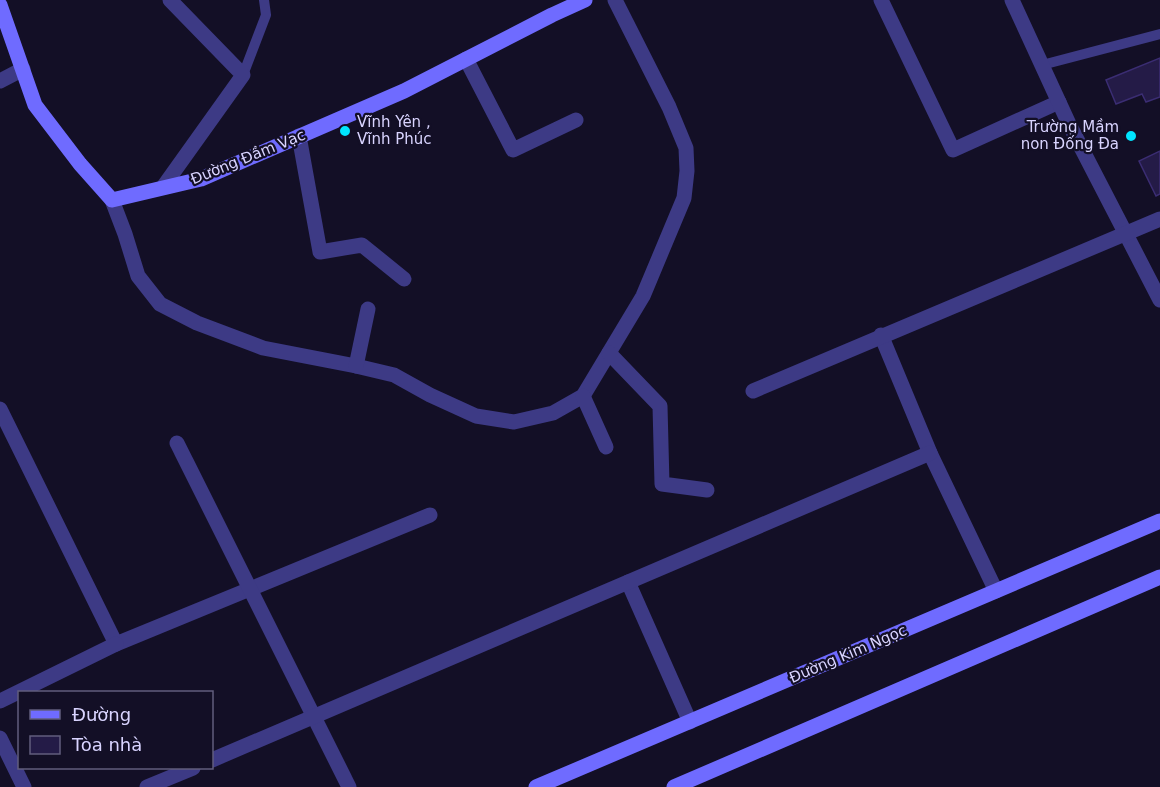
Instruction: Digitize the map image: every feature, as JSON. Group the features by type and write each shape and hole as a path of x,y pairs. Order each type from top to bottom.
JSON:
{"main road":[{"name":"Đường Đầm Vạc","path":"112,200 201,179 404,91 585,0"},
{"path":"0,5 35,105 80,164 112,200"},
{"name":"Đường Kim Ngọc","path":"536,787 1160,521"},
{"path":"674,787 1160,577"}],"street":[{"path":"163,188 243,75 170,0"},
{"path":"112,200 138,276 160,304 197,323 263,348 394,375 476,416 514,422 553,412 583,396 643,296 684,198 687,171 686,148 669,107 615,0"},
{"path":"881,0 953,150 1059,102"},
{"path":"1012,0 1124,234 1160,300"},
{"path":"466,59 513,150 576,120"},
{"path":"0,81 22,69"},
{"path":"298,136 320,252 362,245 404,279"},
{"path":"753,392 881,335 1160,219"},
{"path":"356,366 368,309"},
{"path":"881,335 930,453 996,591"},
{"path":"609,353 660,406 662,484 707,490"},
{"path":"583,396 606,447"},
{"path":"0,409 116,644"},
{"path":"177,443 349,787"},
{"path":"213,760 930,453"},
{"path":"20,691 116,644 430,515"},
{"path":"628,582 690,722"},
{"path":"0,701 18,692"},
{"path":"0,738 24,787"},
{"path":"147,787 191,769"}],"lane":[{"path":"243,75 266,15 264,0"},
{"path":"1042,65 1160,34"}],"building":[{"path":"1160,58 1160,97 1146,102 1142,94 1116,104 1106,80"},
{"path":"1160,151 1160,194 1156,196 1139,161"}],"place":[{"name":"Vĩnh Yên , Vĩnh Phúc","path":"345,131"},
{"name":"Trường Mầm non Đống Đa","path":"1131,136"}]}
